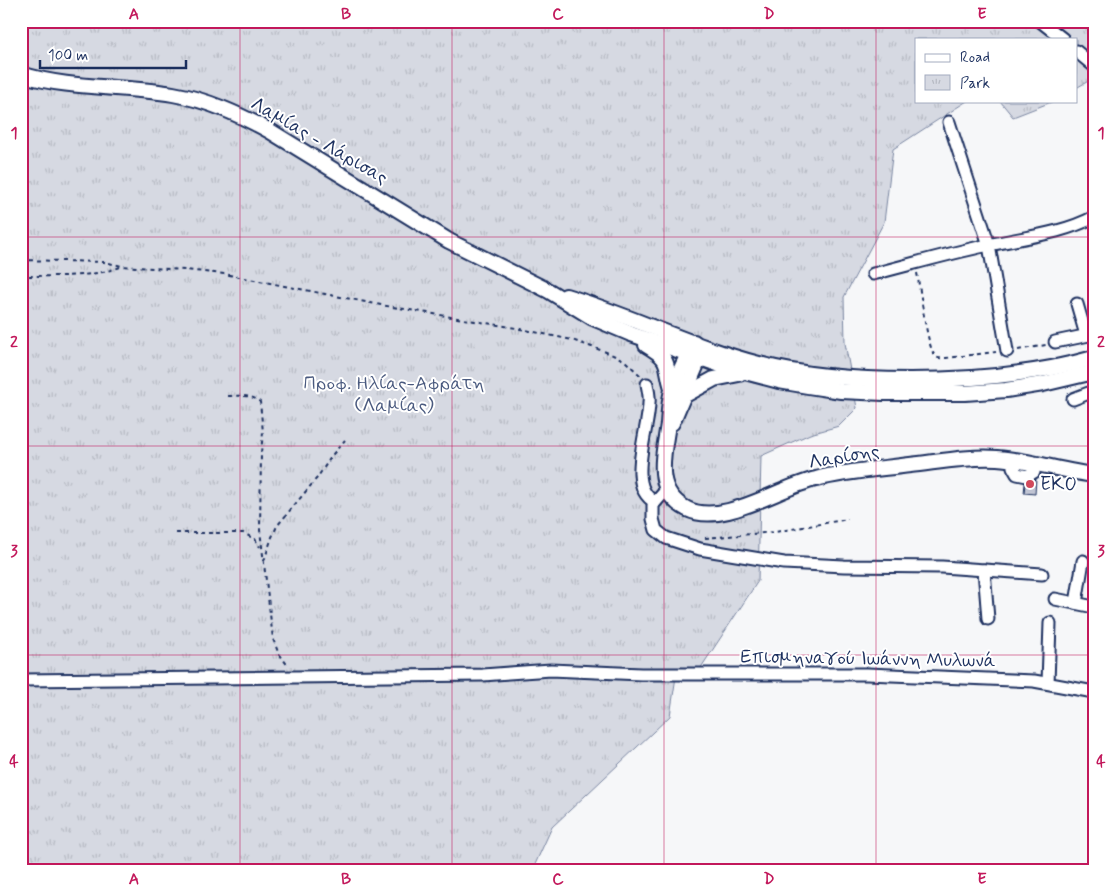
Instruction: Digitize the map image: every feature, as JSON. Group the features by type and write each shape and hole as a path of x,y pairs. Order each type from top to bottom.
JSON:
{"main road":[{"name":"Λαμίας - Λάρισας","path":"21,74 49,82 175,94 220,108 244,118 270,131 449,241 549,291 593,318 631,334"},
{"name":"Λαμίας - Λάρισας","path":"549,291 598,306 696,350"},
{"path":"631,334 782,370 826,377 866,380 964,380 1022,373 1094,358"},
{"path":"631,334 665,359 678,392"},
{"path":"696,350 755,375 779,381 841,391 965,393 1024,387 1094,372"},
{"path":"667,489 662,470 666,437 678,392 696,350"},
{"path":"678,392 734,374 755,375"},
{"name":"Λαρίσης","path":"667,489 687,509 710,515 734,510 776,492 817,478 953,460 997,458 1094,475"}],"street":[{"path":"1040,21 1062,38"},
{"path":"1078,53 1094,66"},
{"path":"949,122 989,245 1007,351"},
{"path":"873,274 989,245 1072,227 1094,217"},
{"path":"1055,342 1090,335 1078,304"},
{"path":"646,384 649,404 641,455 640,481 647,498 655,502"},
{"path":"1073,399 1094,391"},
{"path":"1012,467 1017,474 1028,476 1034,472"},
{"path":"667,489 653,505 653,519 656,530 676,542 700,549 784,563 844,566 912,566 1042,574"},
{"path":"1076,603 1083,561"},
{"path":"984,570 988,619"},
{"path":"1055,599 1094,607"},
{"path":"1048,683 1050,623"},
{"name":"Επισμηναγού Ιωάννη Μυλωνά","path":"21,680 483,675 551,670 641,674 867,674 1034,681 1094,692"}],"path":[{"path":"21,260 104,262 122,266 224,274 381,305 545,334 572,340 624,360 639,372 646,384"},
{"path":"914,263 931,350 938,358 1032,348 1055,342"},
{"path":"21,276 99,273 122,266"},
{"path":"228,396 247,396 256,398 260,402 264,432 261,453 260,530 262,549 273,639 278,652 293,676"},
{"path":"264,562 277,526 346,440"},
{"path":"706,538 775,532 848,519"},
{"path":"176,533 243,534 255,539 262,549"}],"green space":[{"name":"Προφ. Ηλίας-Αφράτη (Λαμίας)","path":"21,21 1094,21 1094,78 1078,87 1078,38 915,38 915,102 965,102 893,149 884,222 844,297 845,343 857,408 839,426 810,434 761,456 758,581 700,669 677,670 670,716 552,827 532,871 21,871"},
{"path":"1001,102 1051,102 1013,117"}],"building":[{"path":"1036,479 1035,494 1024,493 1025,483"}],"place":[{"name":"EKO","path":"1030,484"}]}
